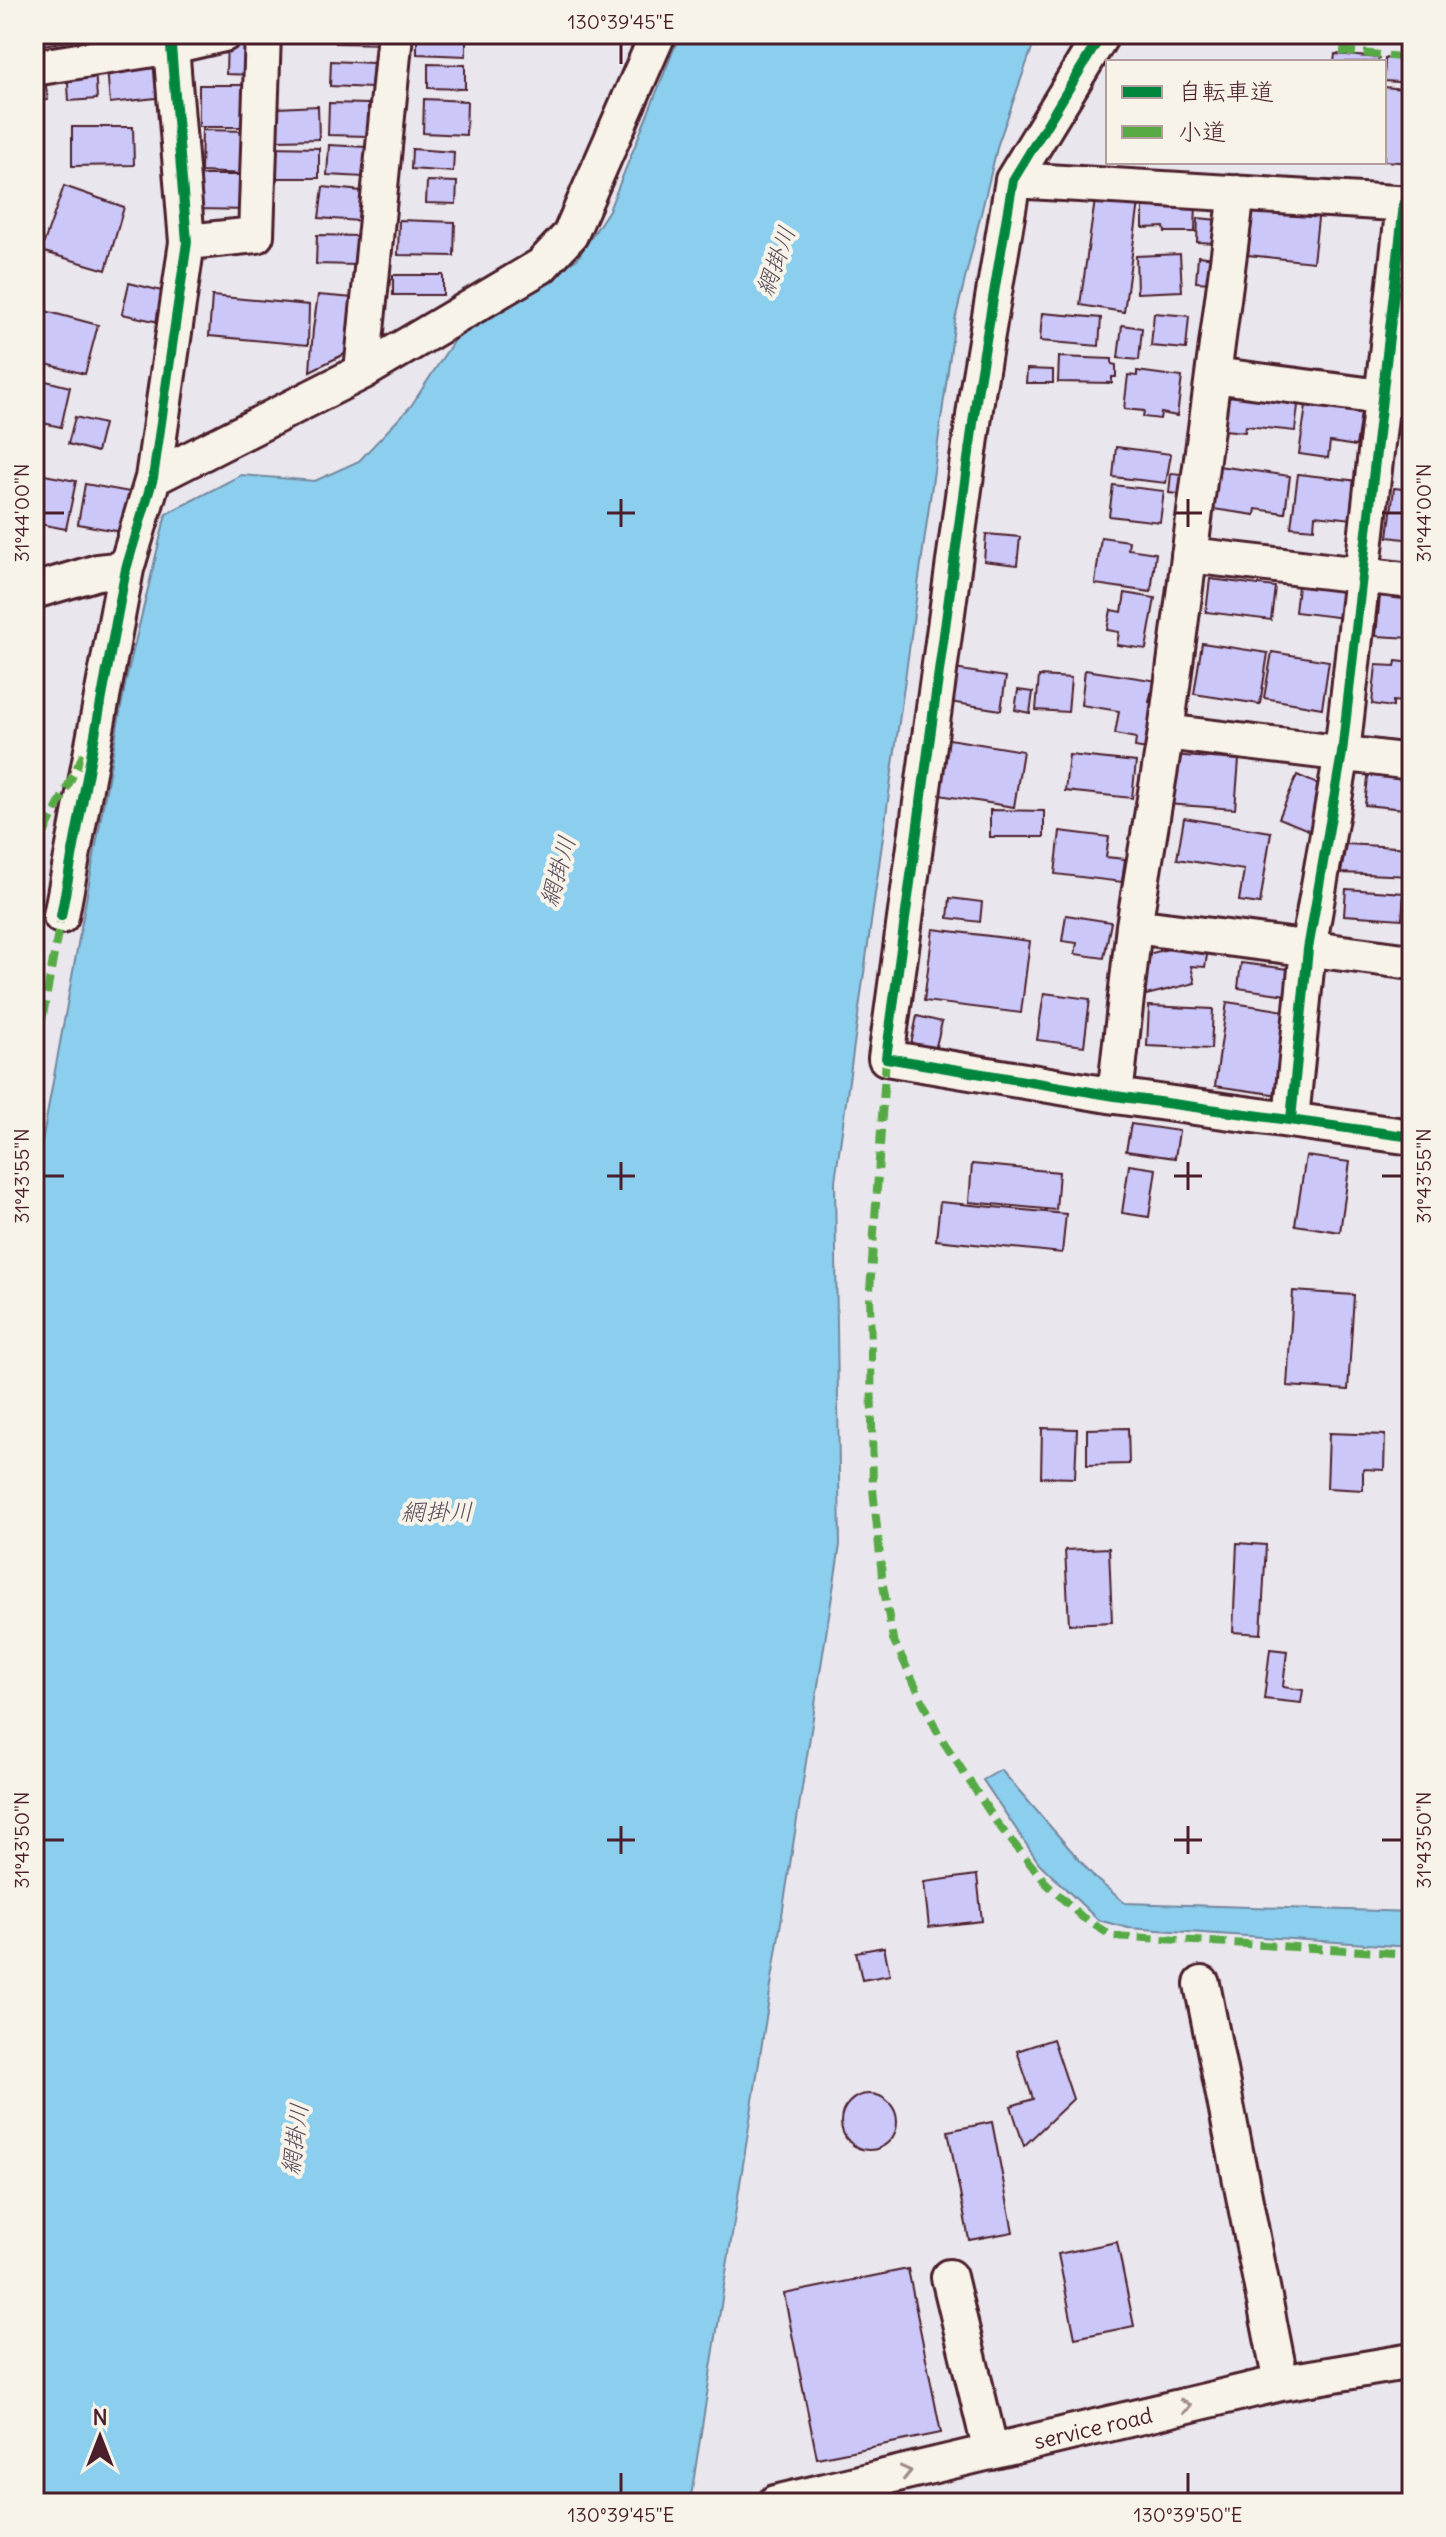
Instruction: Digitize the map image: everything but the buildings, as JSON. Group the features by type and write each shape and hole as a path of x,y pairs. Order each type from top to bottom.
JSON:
{"street":[{"path":"34,68 171,40 224,34"},
{"path":"187,242 256,235 263,34"},
{"path":"362,372 395,34"},
{"path":"153,478 362,372 541,266 570,235 658,34"},
{"path":"1102,34 1093,78 1013,180 977,394 886,1058 1115,1096 1412,1137"},
{"path":"61,916 126,569 153,478 187,242 171,40"},
{"path":"1013,180 1408,204 1398,399 1363,574 1342,753 1308,949 1291,1119"},
{"path":"1115,1096 1134,926 1166,732 1237,193"},
{"path":"1213,375 1398,399"},
{"path":"1189,555 1412,581"},
{"path":"34,591 98,572 126,569"},
{"path":"1166,732 1412,762"},
{"path":"1134,926 1412,962"},
{"path":"1202,1984 1281,2383"},
{"path":"949,2277 991,2452"},
{"name":"service road","path":"775,2503 1281,2383 1412,2361"}],"water":[{"name":"網掛川","path":"680,34 1037,34 998,144 955,320 835,1181 840,1545 690,2503 34,2503 34,1186 126,680 166,514 241,475 315,481 359,461 411,406 462,328 577,259 609,210"},
{"path":"1001,1770 1096,1879 1125,1903 1412,1912 1412,1947 1128,1928 1098,1920 1039,1863 983,1780"}],"marked path":[{"path":"1340,51 1412,58"},
{"path":"34,854 85,751"},
{"path":"34,1065 61,916"},
{"path":"886,1058 870,1291 873,1489 883,1585 893,1639 939,1735 997,1823 1046,1883 1082,1917 1112,1936 1412,1954"}],"cycle path":[{"path":"61,916 126,569 153,478 187,242 170,34"},
{"path":"1102,34 1013,180 977,394 886,1058 1115,1096 1412,1137"},
{"path":"1291,1119 1308,949 1342,753 1404,204"}]}
